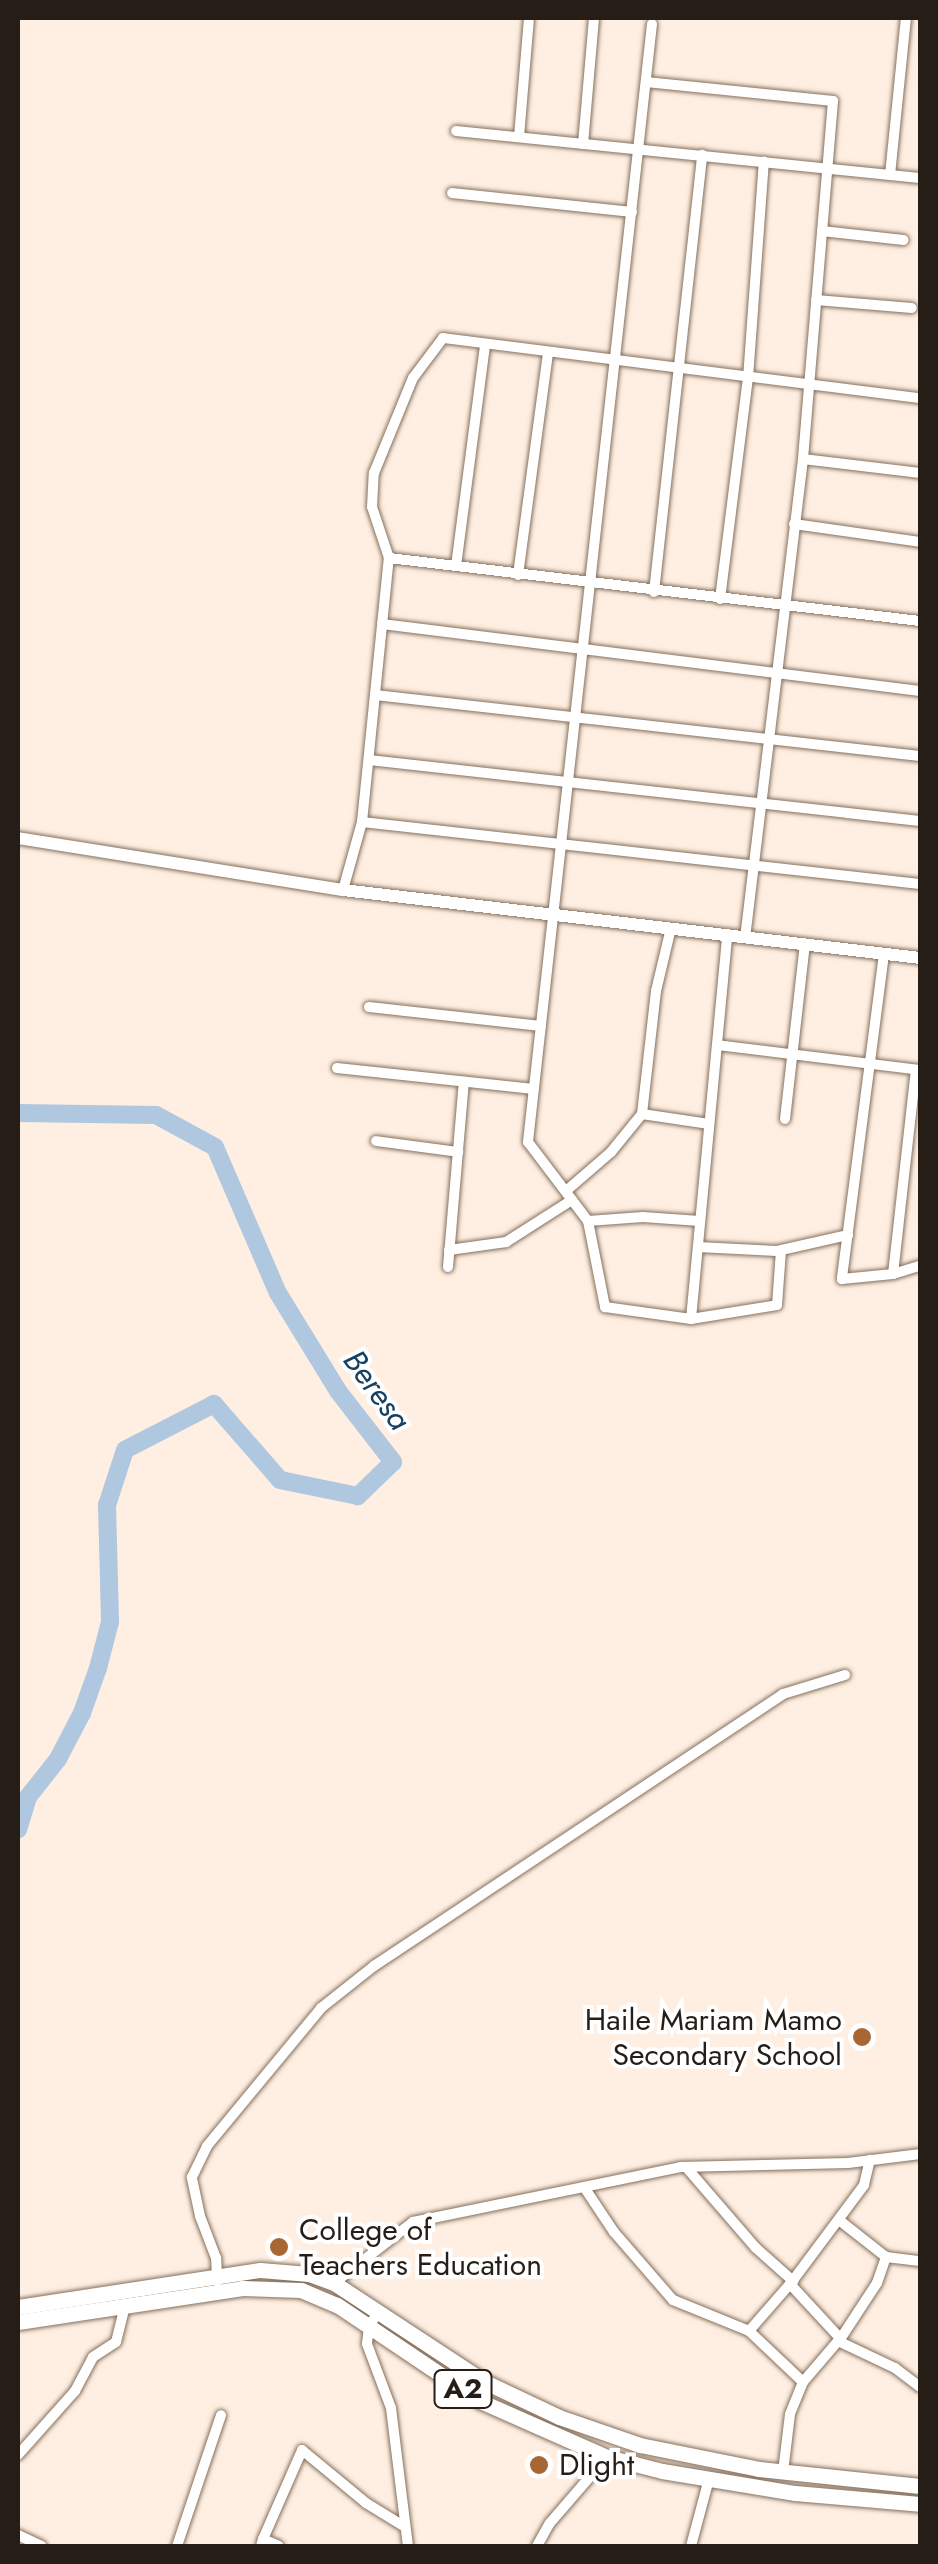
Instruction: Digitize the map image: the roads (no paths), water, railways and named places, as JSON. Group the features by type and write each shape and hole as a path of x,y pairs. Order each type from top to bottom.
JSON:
{"highway":[{"name":"A2","path":"18,2307 285,2271 334,2283 485,2382 558,2417 640,2445 783,2472 920,2486"},
{"name":"A2","path":"18,2322 125,2305 217,2283 301,2290 336,2305 480,2401 606,2456 794,2493 920,2504"}],"street":[{"path":"519,137 529,18"},
{"path":"583,144 594,18"},
{"path":"890,174 906,18"},
{"path":"652,24 528,1142 588,1221 605,1307 690,1319 777,1305 781,1250"},
{"path":"646,82 833,101 803,459 745,937"},
{"path":"456,131 920,178"},
{"path":"654,592 702,156"},
{"path":"720,599 748,378 764,162"},
{"path":"452,193 632,212"},
{"path":"822,231 904,240"},
{"path":"816,300 912,308"},
{"path":"342,890 362,822 389,558 372,507 374,473 412,378 442,338 679,371 920,398"},
{"path":"456,566 485,345"},
{"path":"518,575 548,354"},
{"path":"803,459 920,473"},
{"path":"794,524 920,542"},
{"path":"389,558 920,622"},
{"path":"382,624 920,691"},
{"path":"376,695 920,756"},
{"path":"369,760 920,821"},
{"path":"362,822 920,884"},
{"path":"18,838 342,890 920,958"},
{"path":"450,1250 506,1242 568,1195 642,1114 656,991 671,928"},
{"path":"690,1319 728,935"},
{"path":"785,1119 804,944"},
{"path":"884,954 842,1279 893,1274 920,1266"},
{"path":"368,1007 541,1026"},
{"path":"717,1045 918,1070 893,1274"},
{"path":"336,1068 534,1089"},
{"path":"448,1268 464,1082"},
{"path":"642,1114 709,1124"},
{"path":"376,1142 458,1152"},
{"path":"588,1221 643,1217 700,1221"},
{"path":"698,1247 781,1250 848,1236"},
{"path":"217,2283 192,2176 207,2146 321,2008 374,1966 783,1694 845,1675"},
{"path":"334,2283 413,2222 686,2167 870,2160 920,2154"},
{"path":"749,2332 864,2185 870,2160"},
{"path":"686,2167 839,2340 895,2368 920,2387"},
{"path":"584,2186 614,2232 673,2300 749,2332 803,2382"},
{"path":"839,2220 886,2258 920,2261"},
{"path":"783,2472 790,2414 803,2382 839,2340 877,2282 886,2258"},
{"path":"18,2454 75,2391 94,2357 116,2342 125,2305"},
{"path":"378,2312 369,2327 372,2361 391,2408 408,2546"},
{"path":"177,2546 222,2415"},
{"path":"280,2546 262,2543 302,2450 366,2503 406,2528"},
{"path":"538,2546 550,2523 606,2456"},
{"path":"692,2546 708,2479"},
{"path":"24,2540 42,2546"}],"waterway":[{"name":"Beresa","path":"18,1113 156,1115 215,1147 278,1293 338,1391 393,1462 358,1496 280,1480 214,1404 125,1450 107,1505 110,1622 98,1668 82,1713 58,1759 28,1797 18,1829"}],"place":[{"name":"Haile Mariam Mamo Secondary School","path":"862,2037"},
{"name":"College of Teachers Education","path":"279,2247"},
{"name":"Dlight","path":"539,2465"}]}
